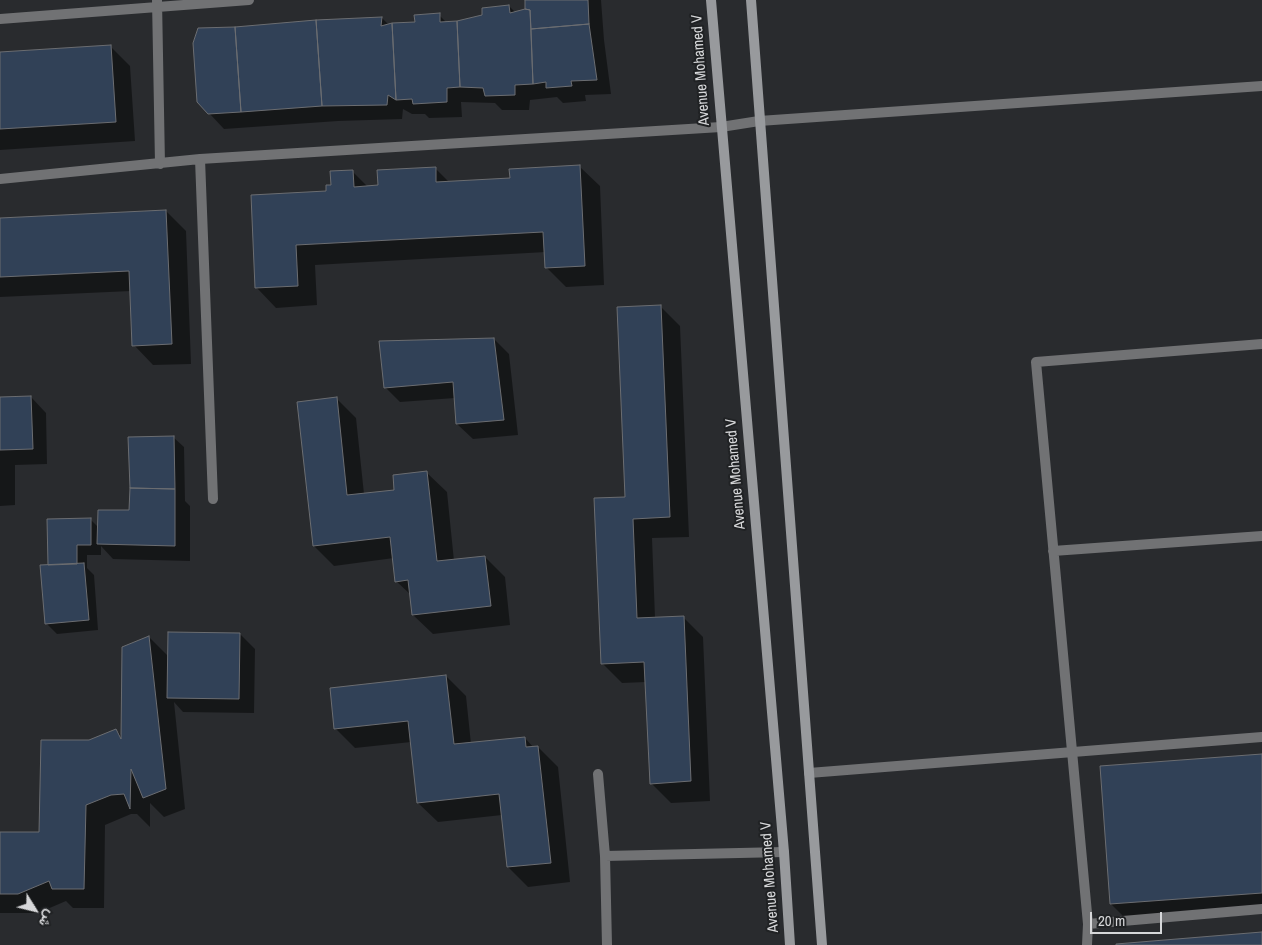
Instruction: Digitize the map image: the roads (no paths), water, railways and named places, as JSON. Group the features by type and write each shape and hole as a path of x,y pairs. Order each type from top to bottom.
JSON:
{"street":[{"path":"0,18 157,4 249,0"},
{"name":"Avenue Mohamed V","path":"711,0 784,852 790,945"},
{"path":"751,0 822,945"},
{"path":"157,4 160,164"},
{"path":"0,179 200,159 721,126 760,121 1262,86"},
{"path":"200,159 213,499"},
{"path":"1087,945 1088,924 1073,752 1036,362 1262,344"},
{"path":"1053,551 1262,536"},
{"path":"809,773 1262,737"},
{"path":"598,774 605,856 607,945"},
{"path":"605,856 784,852"},
{"path":"1088,924 1262,909"}]}
